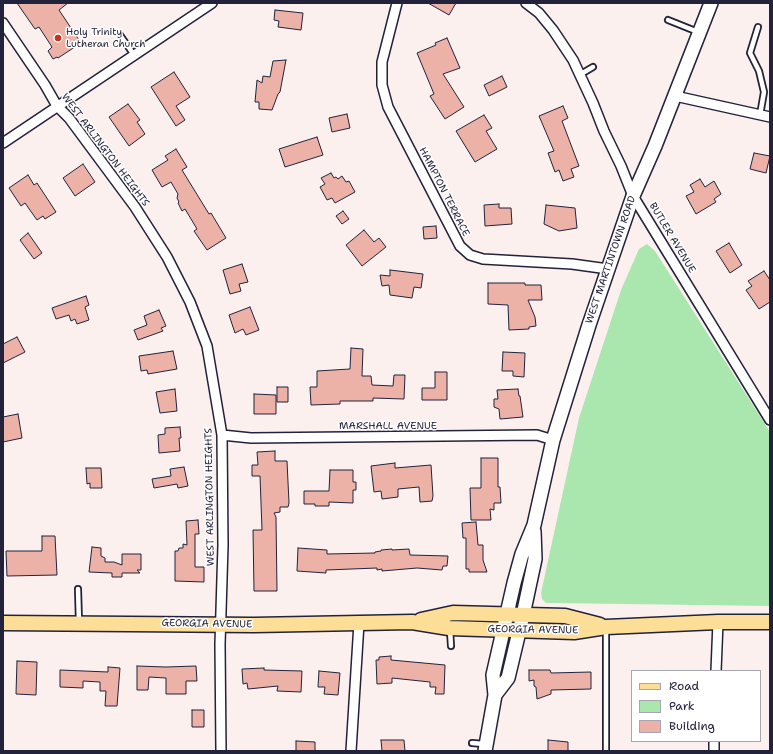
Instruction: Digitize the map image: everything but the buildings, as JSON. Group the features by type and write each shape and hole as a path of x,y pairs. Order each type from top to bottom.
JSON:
{"main road":[{"name":"WEST MARTINTOWN ROAD","path":"495,695 493,675 506,615 522,554 534,525 553,440 589,325 633,196 675,96 711,3"},
{"name":"WEST MARTINTOWN ROAD","path":"495,695 508,678 520,630 534,558 534,525"},
{"name":"GEORGIA AVENUE","path":"412,622 453,613 565,616 606,627"},
{"name":"GEORGIA AVENUE","path":"3,623 254,625 412,622 450,628 574,632 606,627 718,622 770,622"},
{"path":"486,748 495,695"}],"street":[{"path":"3,143 212,3"},
{"name":"HAMPTON TERRACE","path":"397,3 382,62 382,85 388,107 460,246 470,255 482,259 572,264 608,269"},
{"name":"BUTLER AVENUE","path":"526,3 539,13 567,50 580,74 604,131 622,166 633,196 770,420"},
{"name":"WEST ARLINGTON HEIGHTS","path":"3,23 58,106 69,118 135,207 167,257 190,302 207,346 222,435 223,545 220,644 220,751"},
{"path":"675,96 770,117"},
{"name":"MARSHALL AVENUE","path":"222,435 252,438 537,435 553,440"},
{"path":"716,670 718,622"},
{"path":"351,751 359,623"}],"lane":[{"path":"668,20 700,32"},
{"path":"758,27 750,53 759,71 764,92 760,115"},
{"path":"120,34 134,55"},
{"path":"580,74 593,67"},
{"path":"78,589 79,623"},
{"path":"606,627 606,751"},
{"path":"450,628 451,646"},
{"path":"472,742 486,748"}],"green space":[{"path":"647,244 655,251 770,432 770,606 546,603 542,599 541,593 579,418 621,290 639,249"}],"place":[{"name":"Holy Trinity Lutheran Church","path":"58,38"}]}
